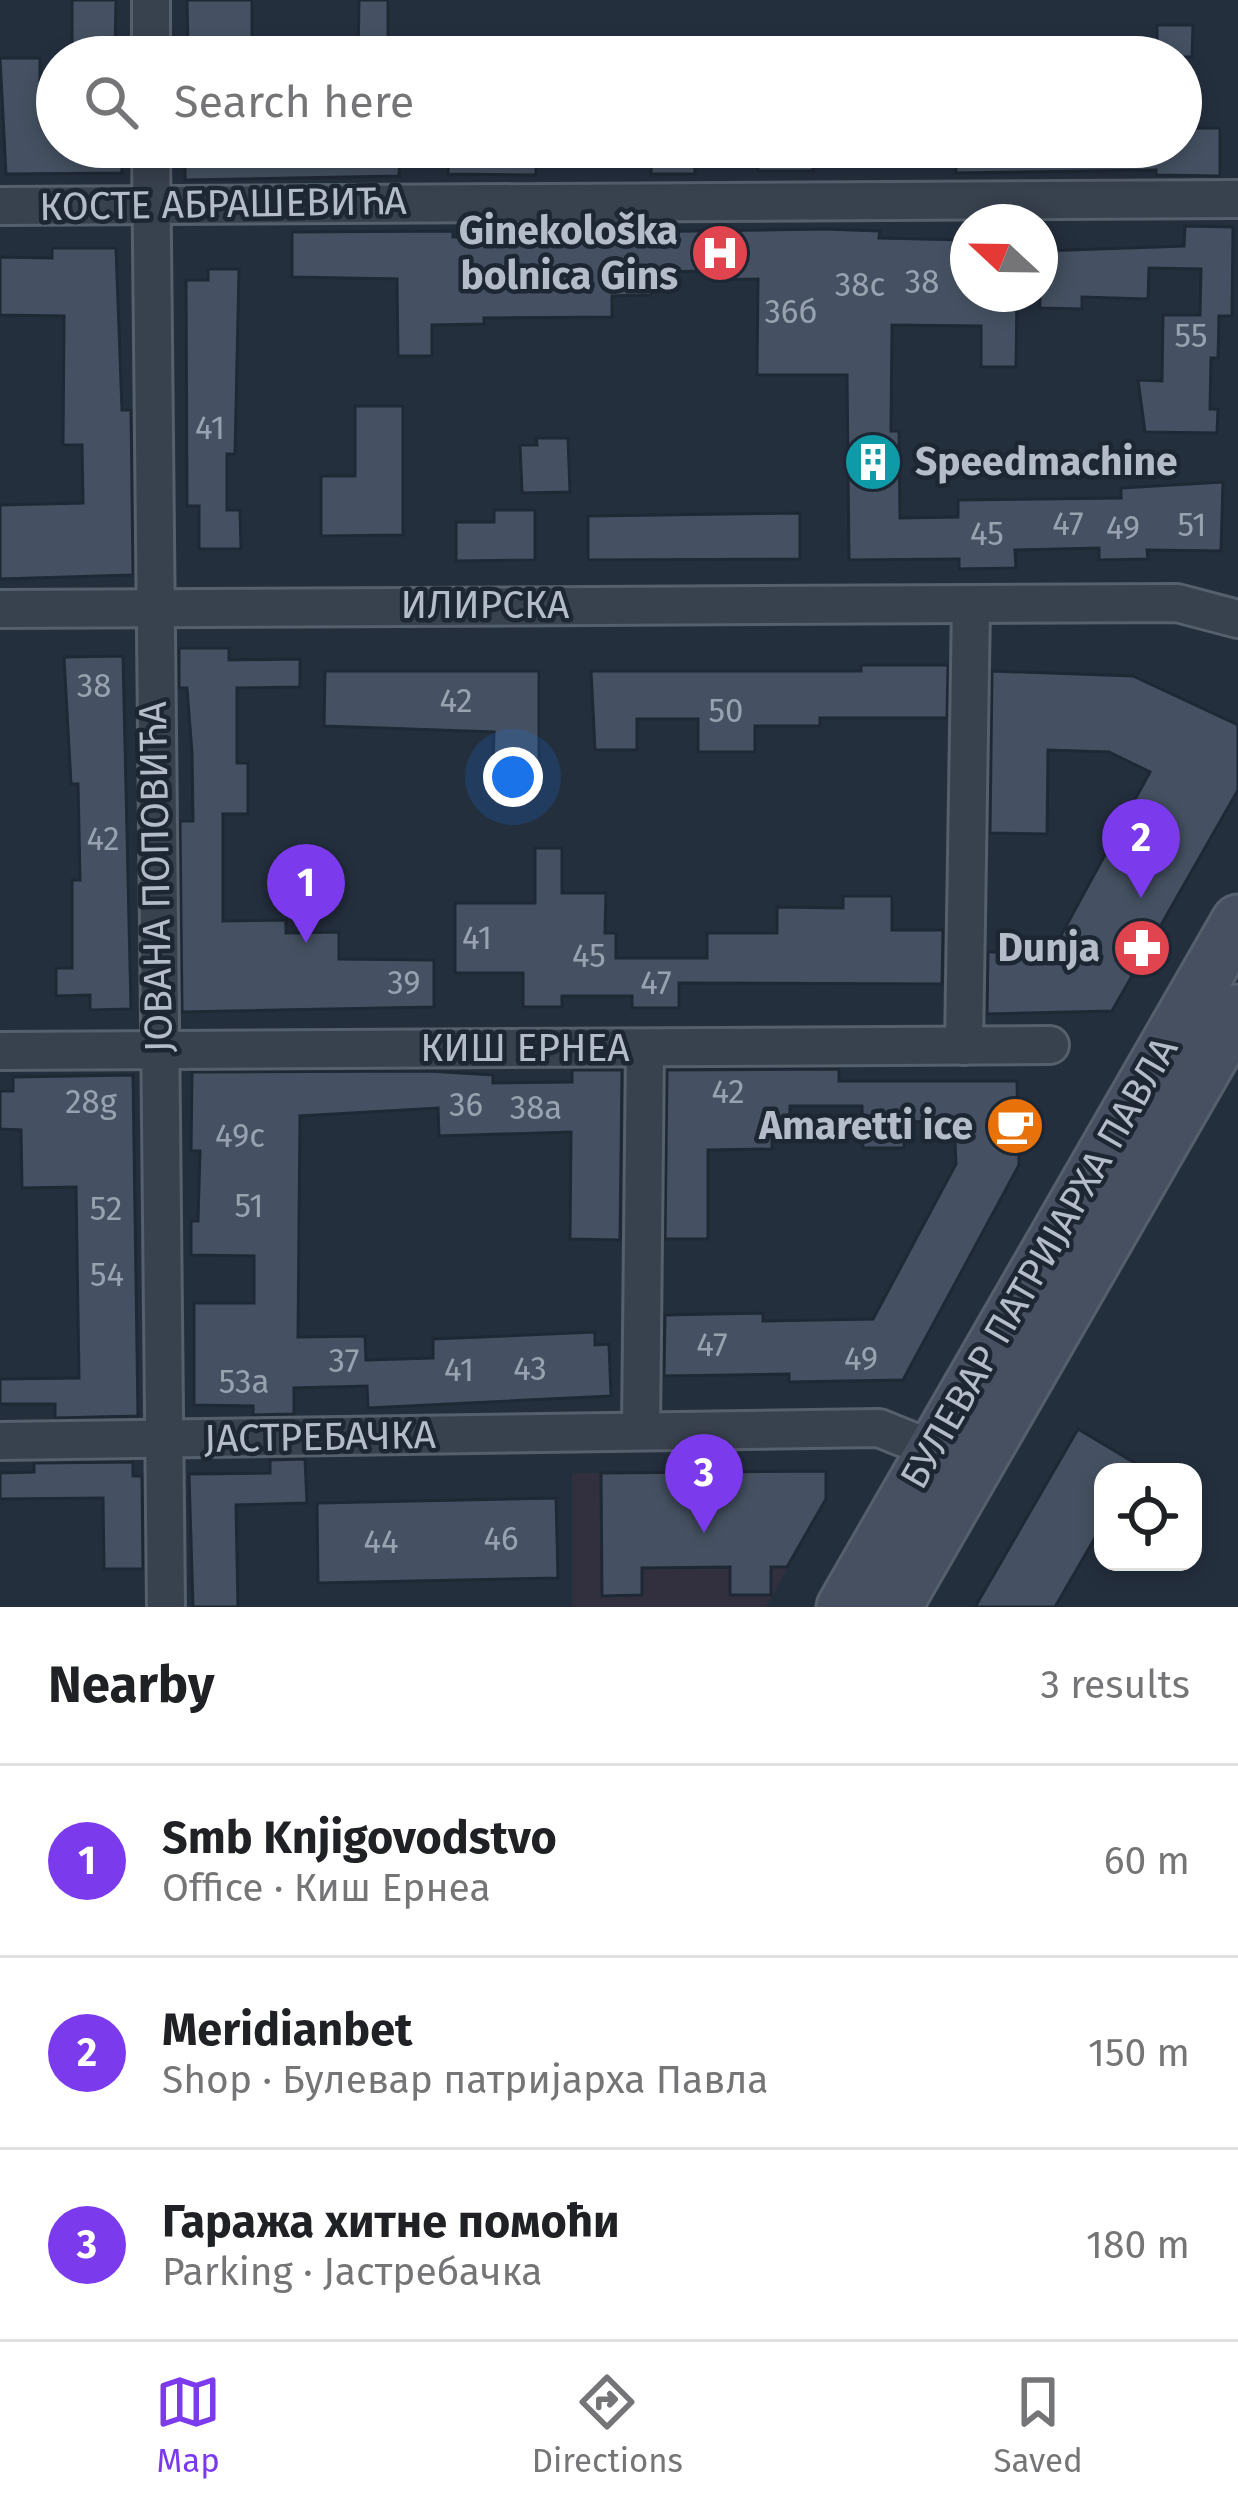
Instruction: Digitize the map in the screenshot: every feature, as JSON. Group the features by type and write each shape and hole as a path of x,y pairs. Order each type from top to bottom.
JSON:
{"main road":[{"name":"БУЛЕВАР ПАТРИЈАРХА ПАВЛА","path":"843,1607 1238,921"},
{"name":"БУЛЕВАР ПАТРИЈАРХА ПАВЛА","path":"895,1607 1238,1010"}],"street":[{"path":"151,36 152,0"},
{"name":"ЈОВАНА ПОПОВИЋА","path":"151,168 166,1607"},
{"name":"КОСТЕ АБРАШЕВИЋА","path":"0,206 1238,200"},
{"name":"ИЛИРСКА","path":"0,609 1177,603 1238,619"},
{"path":"964,1046 971,604"},
{"name":"КИШ ЕРНЕА","path":"0,1051 1050,1045"},
{"path":"640,1429 645,1048"},
{"name":"ЈАСТРЕБАЧКА","path":"0,1441 879,1428 932,1449"}],"shaded area":[{"path":"826,1471 826,1499 766,1607 572,1607 572,1473"}],"building":[{"path":"72,0 116,0 115,36 72,36"},
{"path":"187,0 252,0 252,36 188,36"},
{"path":"359,0 388,0 388,36 358,36"},
{"path":"1157,25 1193,25 1193,36 1157,36"},
{"path":"0,58 36,58 36,168 122,168 122,173 6,174"},
{"path":"1202,128 1220,128 1220,176 1156,175 1156,170 956,173 956,168 1202,168"},
{"path":"185,168 399,168 399,176 185,180"},
{"path":"448,168 536,168 536,175 448,174"},
{"path":"651,168 695,168 695,174 651,174"},
{"path":"758,168 813,168 813,171"},
{"path":"1185,226 1233,227 1232,316 1219,316 1218,358 1211,358 1210,409 1218,409 1217,433 1145,432 1138,380 1162,381 1163,315 1200,315 1201,269 1149,268 1148,299 1082,297 1082,309 1058,308 1058,250 1184,246"},
{"path":"825,229 880,231 879,238 950,240 950,312 1017,312 1016,367 981,367 981,326 892,325 891,431 899,431 900,518 958,517 958,500 1121,498 1121,488 1223,482 1221,551 1147,550 1148,559 1099,560 1099,548 1015,550 1016,568 959,569 959,559 849,560 847,375 757,375 758,279 711,280 711,271 651,272 651,295 612,296 612,317 484,318 484,324 432,325 432,356 398,356 397,279 292,277 292,232 453,231 453,237 504,237 503,232 549,232 556,241 620,241 620,232"},
{"path":"52,248 116,248 122,410 131,410 133,575 0,579 0,505 83,503 82,445 63,445 64,316 0,315 0,257 52,258"},
{"path":"208,269 239,269 235,454 227,454 227,510 240,510 241,549 199,549 199,506 187,506 186,280 208,280"},
{"path":"355,406 403,406 403,535 321,536 321,476 355,476"},
{"path":"536,438 568,438 570,492 522,493 520,445 537,445"},
{"path":"494,510 535,510 535,560 456,561 456,522 494,522"},
{"path":"800,513 800,559 588,560 588,516"},
{"path":"179,648 229,648 229,660 300,659 300,687 237,688 237,763 248,763 248,814 223,814 223,921 286,920 286,933 339,932 339,959 434,960 434,1007 182,1012 180,821 193,821 187,688 179,688"},
{"path":"123,656 131,1009 90,1010 90,995 56,996 56,968 72,968 72,880 80,880 78,784 71,784 64,657"},
{"path":"861,665 948,665 947,718 820,718 820,726 755,726 755,752 698,752 698,719 637,719 637,750 595,750 591,671 861,671"},
{"path":"325,671 539,671 539,765 493,765 494,732 324,726"},
{"path":"992,671 1133,676 1238,725 1238,790 1112,1011 987,1014 988,952 1052,952 1150,772 1109,752 1048,750 1047,834 990,833"},
{"path":"535,848 562,848 562,893 606,893 605,933 616,933 616,958 707,958 707,933 777,933 777,907 843,908 843,896 892,896 892,930 943,930 942,984 679,983 679,1008 632,1008 632,996 562,996 562,1007 523,1007 523,973 455,973 455,903 535,903"},
{"path":"839,1069 839,1081 1017,1081 1019,1165 903,1380 789,1382 789,1374 664,1376 665,1315 763,1313 763,1321 873,1319 956,1164 954,1121 904,1122 904,1148 863,1148 862,1106 790,1106 790,1120 772,1120 772,1149 708,1150 708,1239 665,1239 667,1070"},
{"path":"572,1070 622,1070 620,1240 570,1239 571,1132 439,1136 438,1108 300,1116 298,1337 365,1336 366,1360 433,1358 433,1339 595,1332 595,1345 609,1344 611,1396 368,1408 367,1386 294,1388 294,1414 253,1415 253,1406 194,1405 194,1303 254,1303 254,1256 191,1255 191,1221 198,1221 200,1151 191,1151 192,1072 429,1071 493,1075 493,1083 572,1082"},
{"path":"133,1075 138,1416 55,1418 55,1404 0,1404 0,1379 79,1378 76,1187 22,1188 21,1130 0,1129 0,1091 13,1091 13,1077"},
{"path":"1078,1429 1135,1463 1094,1463 1094,1540 1055,1607 975,1607"},
{"path":"305,1459 307,1503 236,1505 238,1607 193,1607 189,1474 270,1473 270,1460"},
{"path":"133,1462 133,1476 142,1476 143,1569 104,1569 103,1498 0,1499 0,1473 34,1472 34,1463"},
{"path":"826,1471 826,1499 787,1567 771,1567 771,1595 730,1595 730,1567 642,1568 642,1595 602,1596 601,1473"},
{"path":"556,1498 558,1578 318,1583 317,1503"}],"place":[{"name":"Ginekološka bolnica Gins","path":"720,253"},
{"name":"Speedmachine","path":"873,462"},
{"name":"Meridianbet","path":"1141,898"},
{"name":"Smb Knjigovodstvo","path":"306,943"},
{"name":"Dunja","path":"1142,948"},
{"name":"Amaretti ice","path":"1015,1126"},
{"name":"Гаража хитне помоћи","path":"704,1533"}]}
